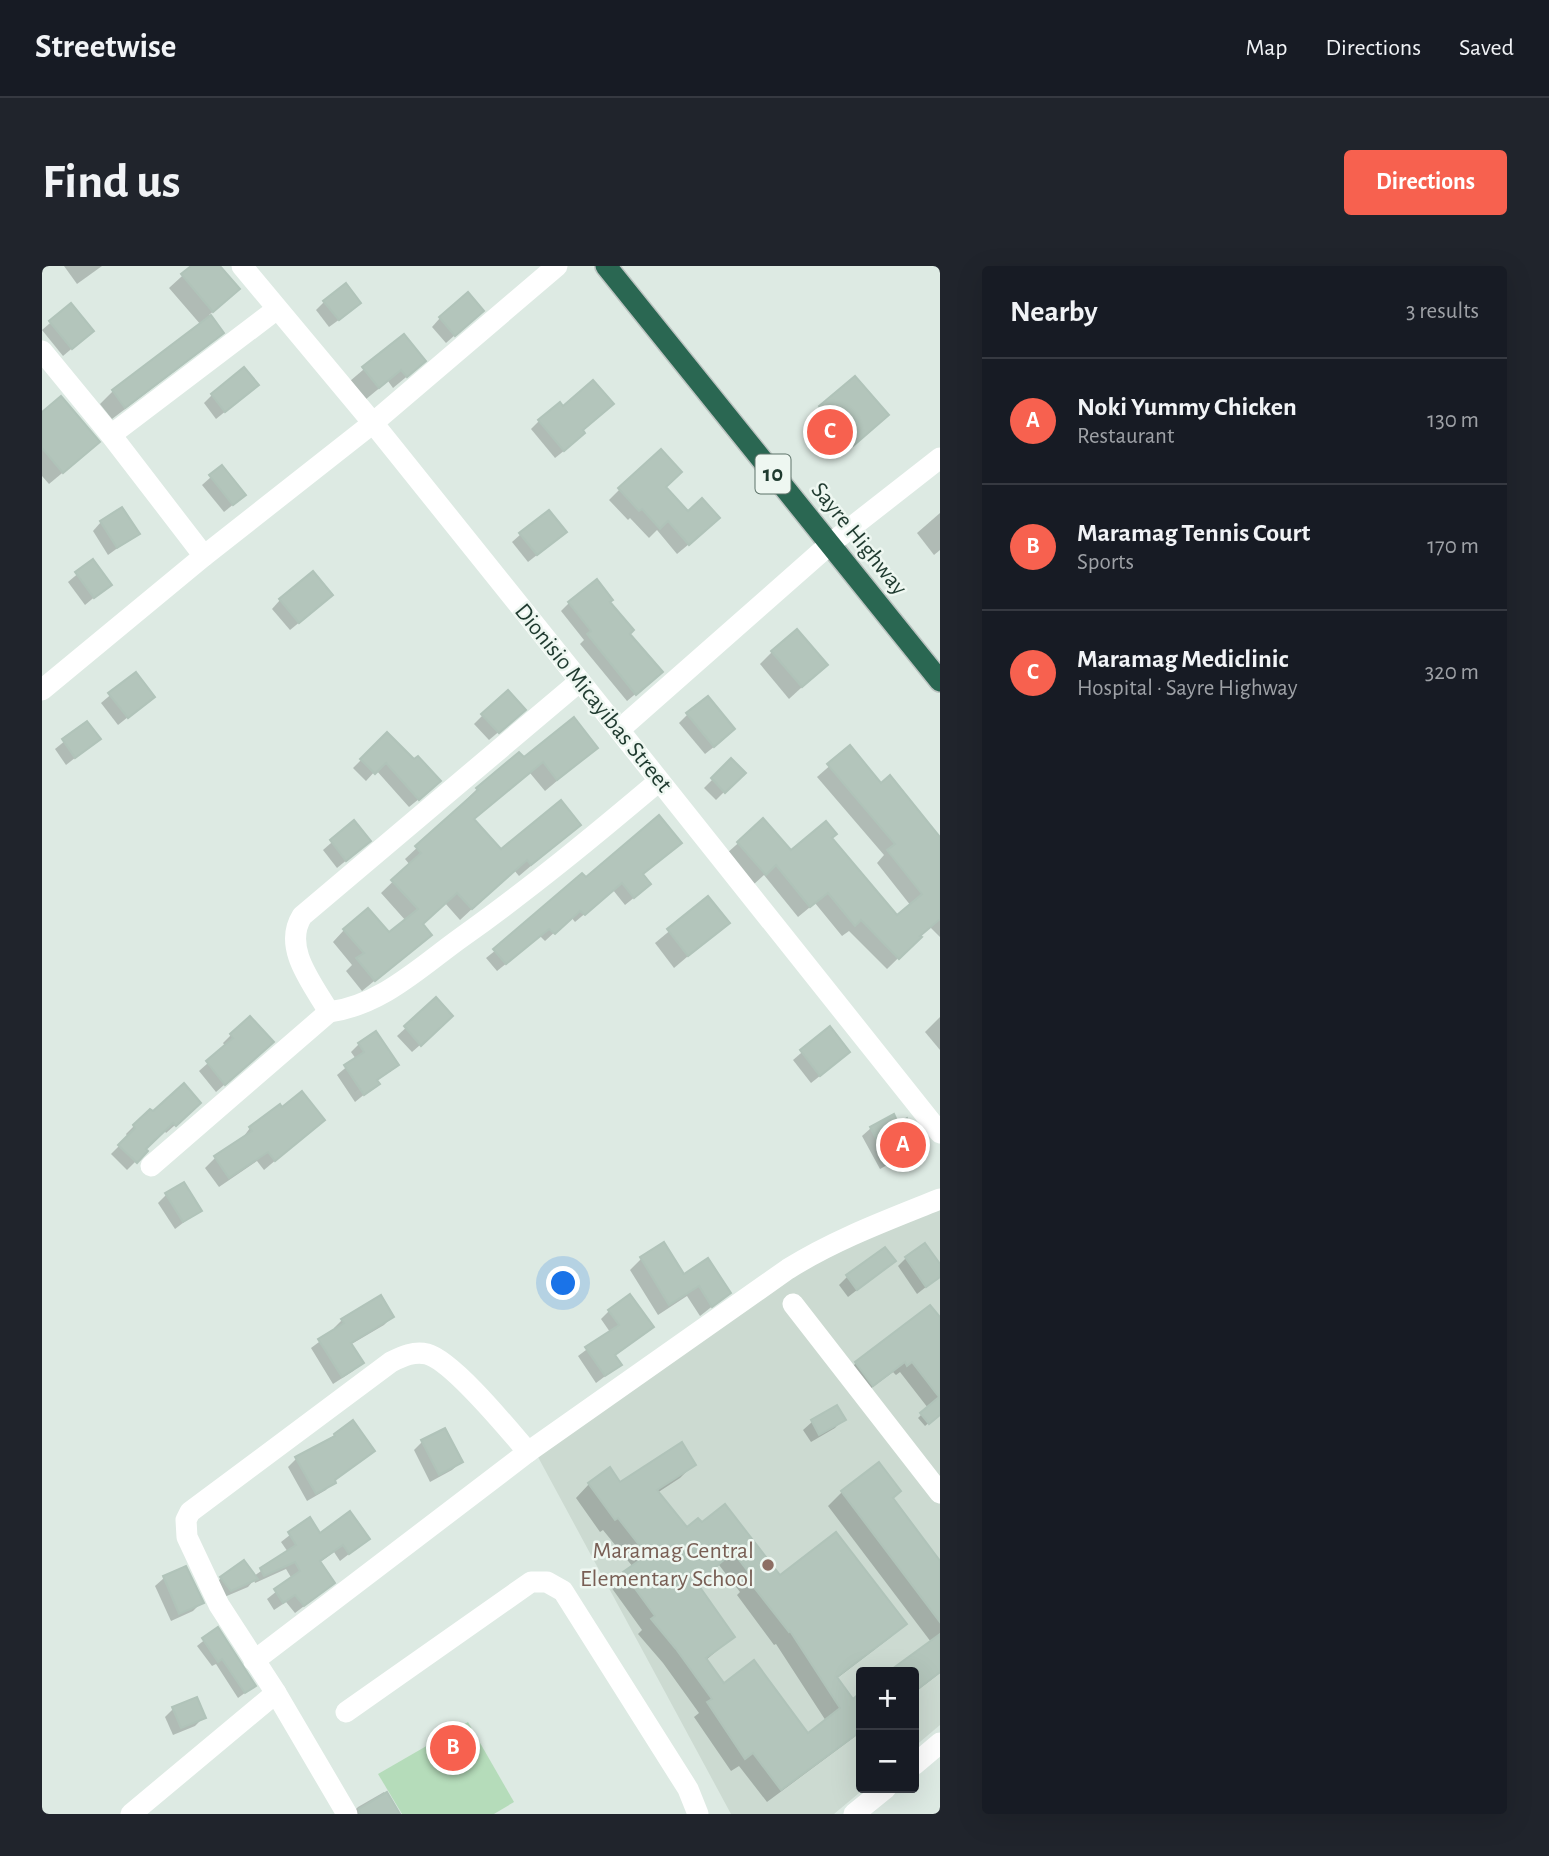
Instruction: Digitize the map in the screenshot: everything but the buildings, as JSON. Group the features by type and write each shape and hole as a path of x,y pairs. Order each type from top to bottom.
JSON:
{"highway":[{"name":"Sayre Highway","path":"606,266 940,681"}],"street":[{"name":"Dionisio Micayibas Street","path":"242,266 373,423 659,781 933,1110 940,1133"},
{"path":"42,690 204,556 373,423 557,266"},
{"path":"111,435 277,309"},
{"path":"42,351 204,556"},
{"path":"619,730 830,544 940,458"},
{"path":"329,1012 299,959 295,928 302,916 580,681"},
{"path":"151,1166 329,1012 349,1009 384,994 567,859 659,781"},
{"path":"254,1661 528,1452 789,1269 824,1247 940,1199"},
{"path":"793,1304 940,1493"},
{"path":"347,1814 276,1693 219,1605 187,1537 186,1520 190,1512 391,1362 419,1353 440,1360 484,1401 528,1452"},
{"path":"346,1712 531,1582 547,1582 563,1591 688,1789 698,1814"},
{"path":"131,1814 276,1693"},
{"path":"919,1761 940,1743"},
{"path":"855,1814 880,1793"}],"shaded area":[{"name":"Maramag Central Elementary School","path":"940,1208 940,1725 919,1743 919,1667 856,1667 856,1793 859,1793 834,1814 731,1814 538,1457 818,1255"}],"green space":[{"path":"468,1722 514,1802 494,1814 402,1814 378,1774"}],"place":[{"name":"Maramag Mediclinic","path":"830,432"},
{"name":"Noki Yummy Chicken","path":"903,1145"},
{"name":"Maramag Central Elementary School","path":"768,1565"},
{"name":"Maramag Tennis Court","path":"453,1748"}]}
